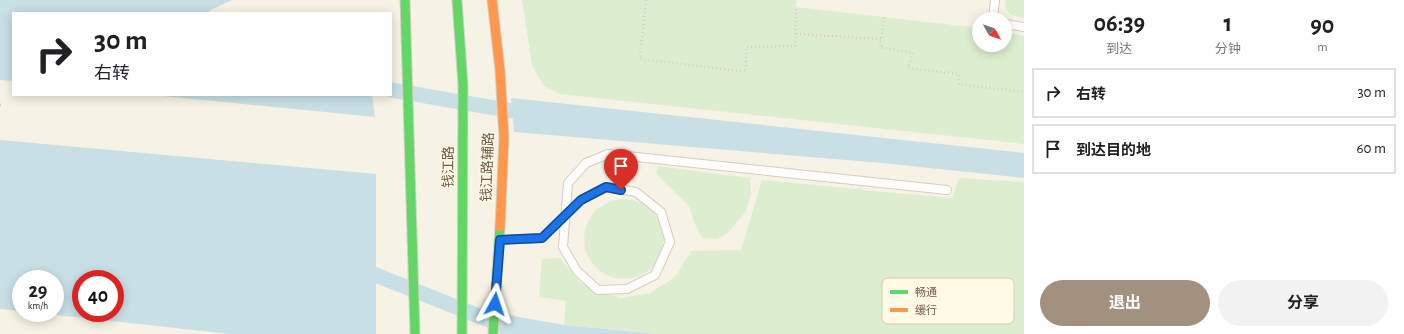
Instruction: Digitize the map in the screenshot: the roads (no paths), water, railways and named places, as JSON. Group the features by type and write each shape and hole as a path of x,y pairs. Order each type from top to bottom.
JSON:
{"main road":[{"path":"405,0 408,54 415,334"},
{"name":"钱江路","path":"457,0 463,85 462,334"},
{"name":"钱江路辅路","path":"492,0 498,52 504,138 500,240 493,334"}],"lane":[{"path":"993,12 995,0"},
{"path":"1012,25 1024,26"},
{"path":"500,240 542,238 581,200 606,187 636,192 661,212 670,242 655,275 627,289 598,290 577,271 563,247 568,183 586,163 608,154 947,190"}],"water":[{"path":"0,0 232,0 209,12 12,12 12,81 0,80"},
{"path":"162,96 372,96 375,117"},
{"path":"511,98 1024,153 1024,178 882,163 514,132"},
{"path":"0,140 376,174 376,334 231,334 121,322 124,322 124,270 72,270 72,317 64,316 64,270 12,270 12,310 0,309"},
{"path":"503,314 564,325 657,334 500,334"}],"waterway":[{"path":"392,90 512,111"},
{"path":"358,268 524,334"}]}
